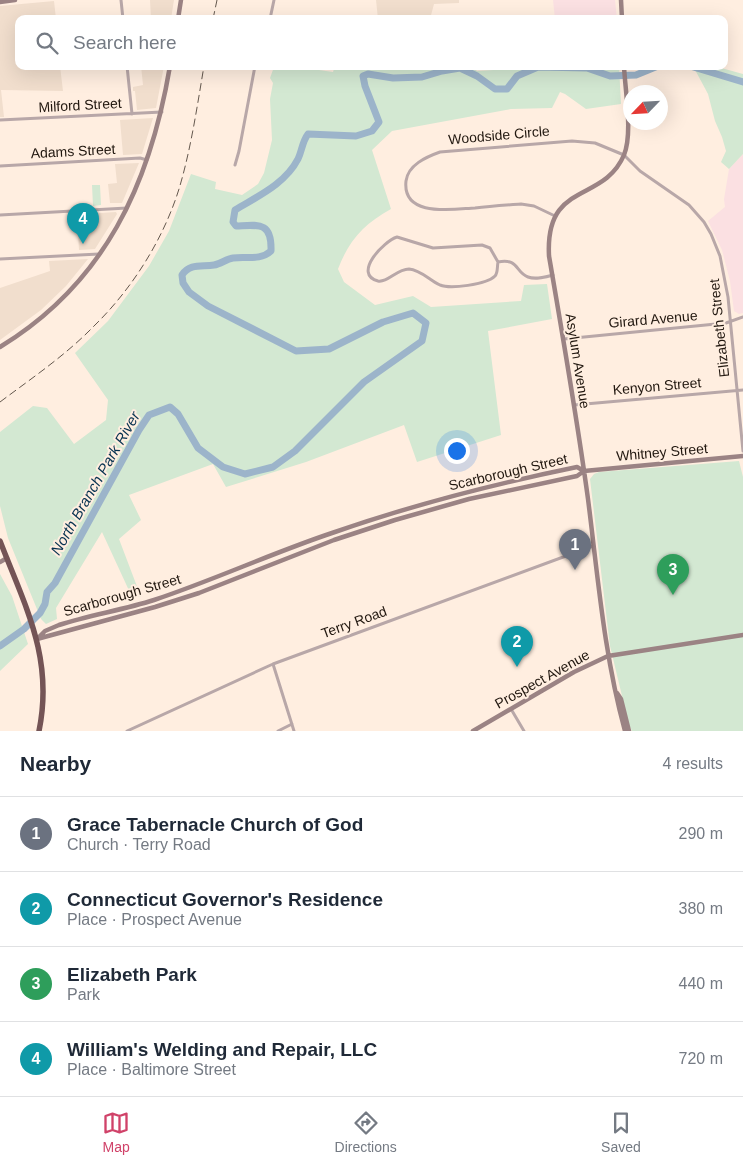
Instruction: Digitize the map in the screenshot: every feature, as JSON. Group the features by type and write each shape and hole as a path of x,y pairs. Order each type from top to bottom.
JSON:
{"highway":[{"path":"0,541 30,614 37,639 42,686 39,731"}],"main road":[{"path":"0,2 15,0"},
{"path":"179,15 181,0"},
{"path":"621,0 622,15"},
{"path":"0,347 27,329 58,303 84,275 100,254 128,208 148,161 162,112 169,70"},
{"name":"Asylum Avenue","path":"624,70 628,134 624,155 607,178 574,197 555,216 548,239 552,276 564,339 584,470 608,656 625,731"},
{"name":"Whitney Street","path":"584,470 743,456"},
{"name":"Scarborough Street","path":"577,467 584,470 577,476 469,499 395,520 334,540 155,608 37,639 45,631 59,625 153,600 197,585 330,533 392,513 468,491 519,479 577,467"},
{"path":"519,479 521,487"},
{"path":"468,491 469,499"},
{"path":"392,513 395,520"},
{"path":"330,533 334,540"},
{"path":"0,562 7,558"},
{"path":"264,558 267,566"},
{"path":"197,585 199,592"},
{"path":"153,600 155,608"},
{"name":"Prospect Avenue","path":"473,731 574,672 608,656 743,635"},
{"name":"Asylum Avenue","path":"617,692 621,699 629,731"}],"street":[{"path":"121,0 122,15"},
{"path":"271,15 274,0"},
{"path":"127,70 132,114"},
{"path":"235,165 254,70"},
{"name":"Milford Street","path":"0,120 162,112"},
{"name":"Woodside Circle","path":"555,216 534,206 521,204 442,210 422,207 414,203 409,196 406,184 407,178 410,171 423,159 449,150 579,141 595,143 624,155"},
{"name":"Elizabeth Street","path":"624,155 640,171 689,205 708,228 717,248 724,273 743,451"},
{"name":"Adams Street","path":"0,166 140,158 148,161"},
{"path":"0,214 128,208"},
{"path":"397,237 433,248 482,245 490,248 498,262 494,277 482,283 469,285 442,286 417,271 410,269 402,270 383,281 378,281 368,271 370,261 386,244 397,237"},
{"path":"0,259 100,254"},
{"path":"498,262 515,264 526,277 533,279 552,276"},
{"name":"Girard Avenue","path":"564,339 710,326 730,322 743,316"},
{"name":"Kenyon Street","path":"574,405 743,390"},
{"name":"Terry Road","path":"127,731 273,664 594,546"},
{"path":"273,664 294,731"},
{"path":"511,709 524,731"},
{"path":"278,731 292,724"}],"shaded area":[{"path":"150,0 174,0 172,15 151,15"},
{"path":"376,0 459,0 459,3 434,4 431,15 378,15"},
{"path":"553,0 615,0 617,15 555,15"},
{"path":"54,1 56,15 15,15 15,70 60,70 63,91 1,90 4,117 0,117 0,6"},
{"path":"141,70 163,70 156,108 137,110 133,87 143,85"},
{"path":"153,118 142,154 123,155 120,120"},
{"path":"743,154 743,313 739,314 734,311 730,281 722,250 708,221 725,207 724,199 729,169"},
{"path":"139,163 122,203 110,203 108,184 117,183 115,164"},
{"path":"116,212 117,214 95,249 79,250 78,232 86,231 85,214"},
{"path":"88,259 66,286 41,310 0,340 0,288 50,271 49,261"}],"green space":[{"path":"273,70 319,70 333,72 334,70 619,70 621,104 586,109 560,92 552,108 511,109 392,131 372,150 391,209 358,234 352,241 338,269 344,282 375,305 413,296 431,307 521,301 524,285 547,284 552,319 488,331 501,435 417,462 404,425 306,462 226,487 213,464 129,495 141,520 119,539 141,597 132,597 102,532 56,608 57,619 46,624 41,619 8,538 0,506 0,432 33,406 47,408 74,444 106,420 108,400 75,353 108,321 149,266 169,231 191,174 216,182 215,189 242,195 258,184 264,173 272,140 270,99 273,83 270,78"},
{"path":"695,70 728,70 743,74 743,154 729,169 721,162 726,151 708,94"},
{"path":"92,185 100,185 101,205 93,206"},
{"path":"739,461 743,477 743,731 632,731 610,646 590,479 599,472"},
{"path":"0,574 12,596 28,644 0,671"}],"waterway":[{"name":"North Branch Park River","path":"0,646 24,629 40,613 45,604 47,592 55,583 149,415 170,407 178,414 198,448 223,467 245,474 273,467 295,451 364,382 422,341 426,323 413,313 383,322 329,349 296,351 208,306 189,292 183,283 182,275 192,267 210,266 233,258 258,257 271,251 271,241 266,230 262,227 251,225 236,226 233,222 235,210 270,189 286,176 298,159 308,134 356,136 372,131 379,122 363,76 368,74 393,78 422,77 448,70"},
{"name":"North Branch Park River","path":"464,70 477,76 495,89 507,89 517,76 531,70"},
{"name":"North Branch Park River","path":"593,70 610,76 636,75 648,70"},
{"name":"North Branch Park River","path":"703,70 743,82"}],"railway":[{"path":"214,15 217,0"},
{"path":"0,402 83,337 108,312 145,263 164,227 179,189 190,143 203,70"}],"place":[{"name":"William's Welding and Repair, LLC","path":"83,244"},
{"name":"Grace Tabernacle Church of God","path":"575,570"},
{"name":"Elizabeth Park","path":"673,595"},
{"name":"Connecticut Governor's Residence","path":"517,667"}]}
